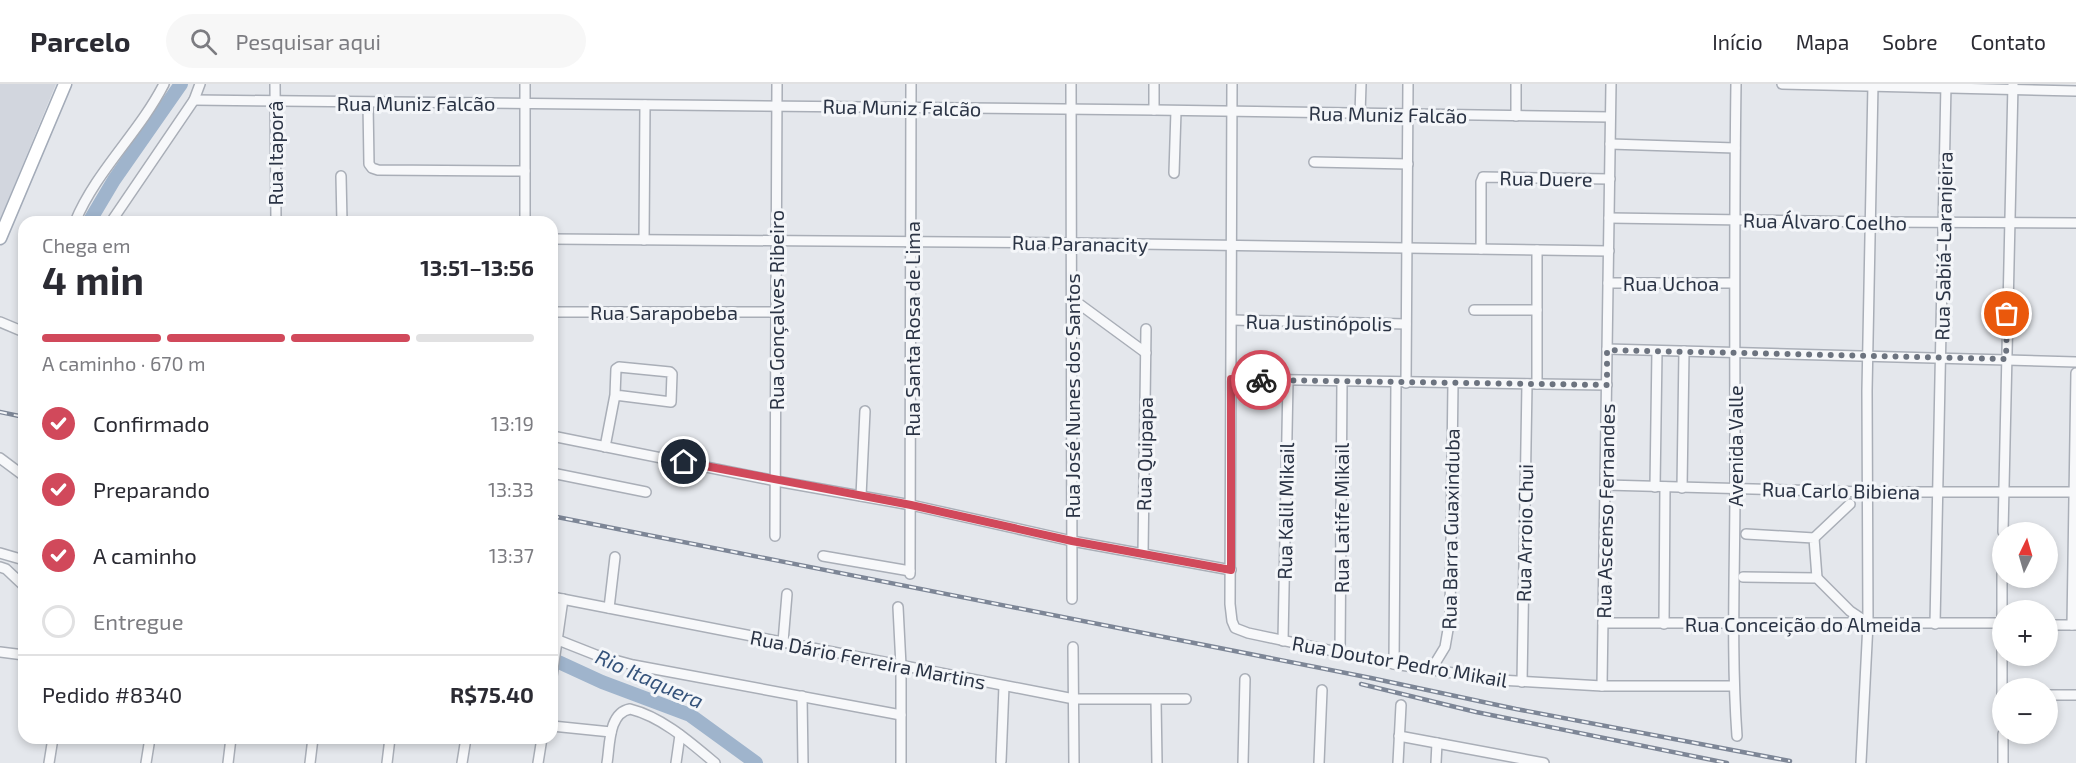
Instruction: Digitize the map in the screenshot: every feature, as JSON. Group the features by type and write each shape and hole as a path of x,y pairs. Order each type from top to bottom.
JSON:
{"main road":[{"path":"0,238 65,84"}],"street":[{"path":"78,216 84,202 140,124 164,84"},
{"path":"115,216 194,100 200,84"},
{"name":"Rua Itaporâ","path":"275,84 276,216"},
{"path":"525,84 525,216"},
{"name":"Rua Gonçalves Ribeiro","path":"775,536 777,84"},
{"name":"Rua Santa Rosa de Lima","path":"823,556 910,572 911,84"},
{"name":"Rua José Nunes dos Santos","path":"1071,84 1072,599"},
{"path":"1154,84 1154,110"},
{"path":"558,437 776,481 911,505 1072,541 1231,570 1232,84"},
{"path":"1360,114 1361,84"},
{"path":"1394,664 1401,382 1406,324 1408,248 1408,84"},
{"path":"1516,84 1516,116"},
{"name":"Rua Ascenso Fernandes","path":"1602,686 1611,84"},
{"name":"Avenida Valle","path":"1736,84 1733,219 1735,489 1733,686 1737,736"},
{"path":"1782,84 2013,87 2076,91"},
{"path":"1861,760 1868,624 1866,492 1873,85"},
{"name":"Rua Sabiá-Laranjeira","path":"1935,624 1946,86"},
{"path":"2003,522 2013,87"},
{"name":"Rua Muniz Falcão","path":"194,100 1611,117"},
{"path":"368,103 369,164 372,168 378,170 525,171"},
{"path":"644,240 645,105"},
{"path":"1174,173 1176,111"},
{"path":"1610,144 1735,148"},
{"path":"1314,162 1408,164"},
{"path":"342,176 342,216"},
{"name":"Rua Duere","path":"1481,249 1482,179 1484,177 1610,179"},
{"name":"Rua Álvaro Coelho","path":"1609,218 2076,223"},
{"name":"Rua Paranacity","path":"558,239 1071,243 1609,251"},
{"path":"1537,250 1538,384"},
{"name":"Rua Uchoa","path":"1608,283 1733,283"},
{"path":"1071,298 1146,353"},
{"path":"1474,310 1537,310"},
{"name":"Rua Sarapobeba","path":"558,312 777,312"},
{"name":"Rua Justinópolis","path":"1232,320 1406,324"},
{"path":"0,322 18,330"},
{"name":"Rua Quipapa","path":"1143,554 1146,329"},
{"path":"1607,350 2076,362"},
{"path":"1657,351 1664,624"},
{"path":"1682,488 1684,351"},
{"path":"605,447 615,395 615,370 619,367 671,372 672,400 669,402 615,395"},
{"path":"2058,625 2074,625 2076,373"},
{"path":"1231,379 1607,385"},
{"name":"Rua Kalil Mikail","path":"1283,641 1288,381"},
{"name":"Rua Latife Mikail","path":"1340,654 1342,382"},
{"name":"Rua Barra Guaxinduba","path":"1431,670 1445,647 1450,618 1453,383"},
{"name":"Rua Arroio Chui","path":"1522,682 1527,384"},
{"path":"861,496 865,411"},
{"path":"0,458 18,472"},
{"path":"558,474 646,492"},
{"name":"Rua Carlo Bibiena","path":"1606,485 1866,492 2074,492"},
{"path":"1746,534 1814,538 1850,504"},
{"path":"1814,538 1816,578 1850,611 1868,624"},
{"path":"0,553 18,558"},
{"path":"12,556 4,560 3,568 18,581"},
{"path":"609,608 615,557"},
{"name":"Rua Doutor Pedro Mikail","path":"1231,570 1230,614 1235,627 1248,633 1340,654 1464,676 1602,686 1733,686"},
{"path":"1743,577 1816,578"},
{"path":"783,642 787,594"},
{"name":"Rua Dário Ferreira Martins","path":"558,598 1074,699 1186,699"},
{"path":"558,636 563,599"},
{"path":"898,607 901,666 901,763"},
{"name":"Rua Conceição do Almeida","path":"1603,623 1992,623"},
{"path":"558,643 633,665 901,715"},
{"path":"1073,647 1074,763"},
{"path":"0,652 18,654"},
{"path":"1243,763 1245,679"},
{"path":"1001,760 1004,686"},
{"path":"1319,763 1322,690"},
{"path":"2058,695 2076,695"},
{"path":"802,696 803,763"},
{"path":"1156,700 1157,763"},
{"path":"1398,763 1401,705"},
{"path":"607,763 614,724 625,710 630,709 680,735 715,763"},
{"path":"558,727 611,732"},
{"path":"676,763 680,735"},
{"path":"1399,736 1503,759 1544,763"},
{"path":"1436,763 1437,743"},
{"path":"50,763 52,744"},
{"path":"147,763 149,744"},
{"path":"228,763 230,744"},
{"path":"310,763 312,744"},
{"path":"387,763 389,744"},
{"path":"462,763 465,744"},
{"path":"538,763 541,744"},
{"path":"2003,744 2003,763"}],"shaded area":[{"path":"0,84 56,84 0,220"}],"waterway":[{"name":"Rio Itaquera","path":"93,216 114,180 181,84"},
{"name":"Rio Itaquera","path":"558,662 602,682 690,715 756,763"}],"railway":[{"path":"0,412 18,416"},
{"path":"558,517 1371,678 1516,709 1790,761"},
{"path":"1361,684 1476,712 1727,763"}],"way so far":[{"path":"1261,380 1607,385 1607,350 2006,359 2007,314"}],"route":[{"path":"684,462 911,505 1072,541 1231,570 1231,379 1261,380"}]}
